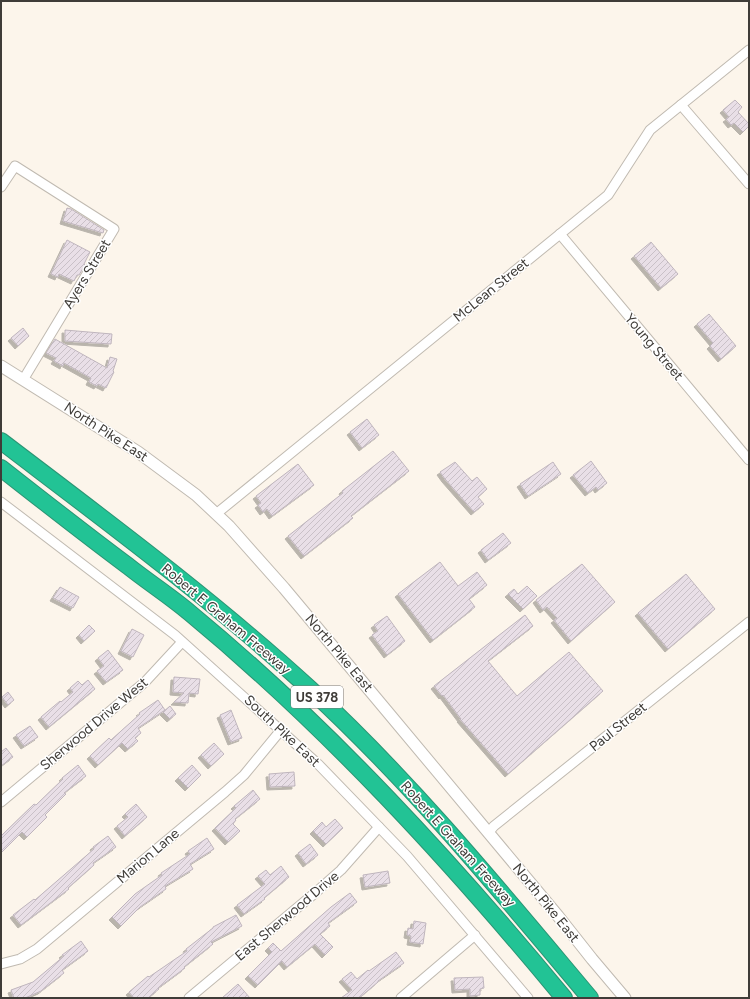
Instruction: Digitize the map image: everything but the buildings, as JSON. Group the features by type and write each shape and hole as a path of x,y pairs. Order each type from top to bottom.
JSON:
{"highway":[{"name":"Robert E Graham Freeway","path":"1,441 150,554 311,690 423,803 493,882 590,998"},
{"name":"Robert E Graham Freeway","path":"1,468 189,612 262,675 335,744 393,803 481,900 564,998"}],"street":[{"name":"McLean Street","path":"216,514 608,195 650,130 749,50"},
{"path":"681,105 749,184"},
{"name":"Ayers Street","path":"1,187 15,166 114,229 23,380"},
{"name":"Young Street","path":"560,234 749,460"},
{"name":"North Pike East","path":"1,366 138,452 196,494 229,526 284,588 625,998"},
{"name":"South Pike East","path":"1,502 182,642 318,764 407,856 528,998"},
{"name":"Paul Street","path":"488,833 494,826 749,622"},
{"name":"Sherwood Drive West","path":"1,802 145,682 182,642"},
{"name":"Marion Lane","path":"1,964 20,959 37,949 213,802 244,775 281,730"},
{"name":"East Sherwood Drive","path":"189,998 341,870 379,827"},
{"path":"401,998 475,935"}]}
